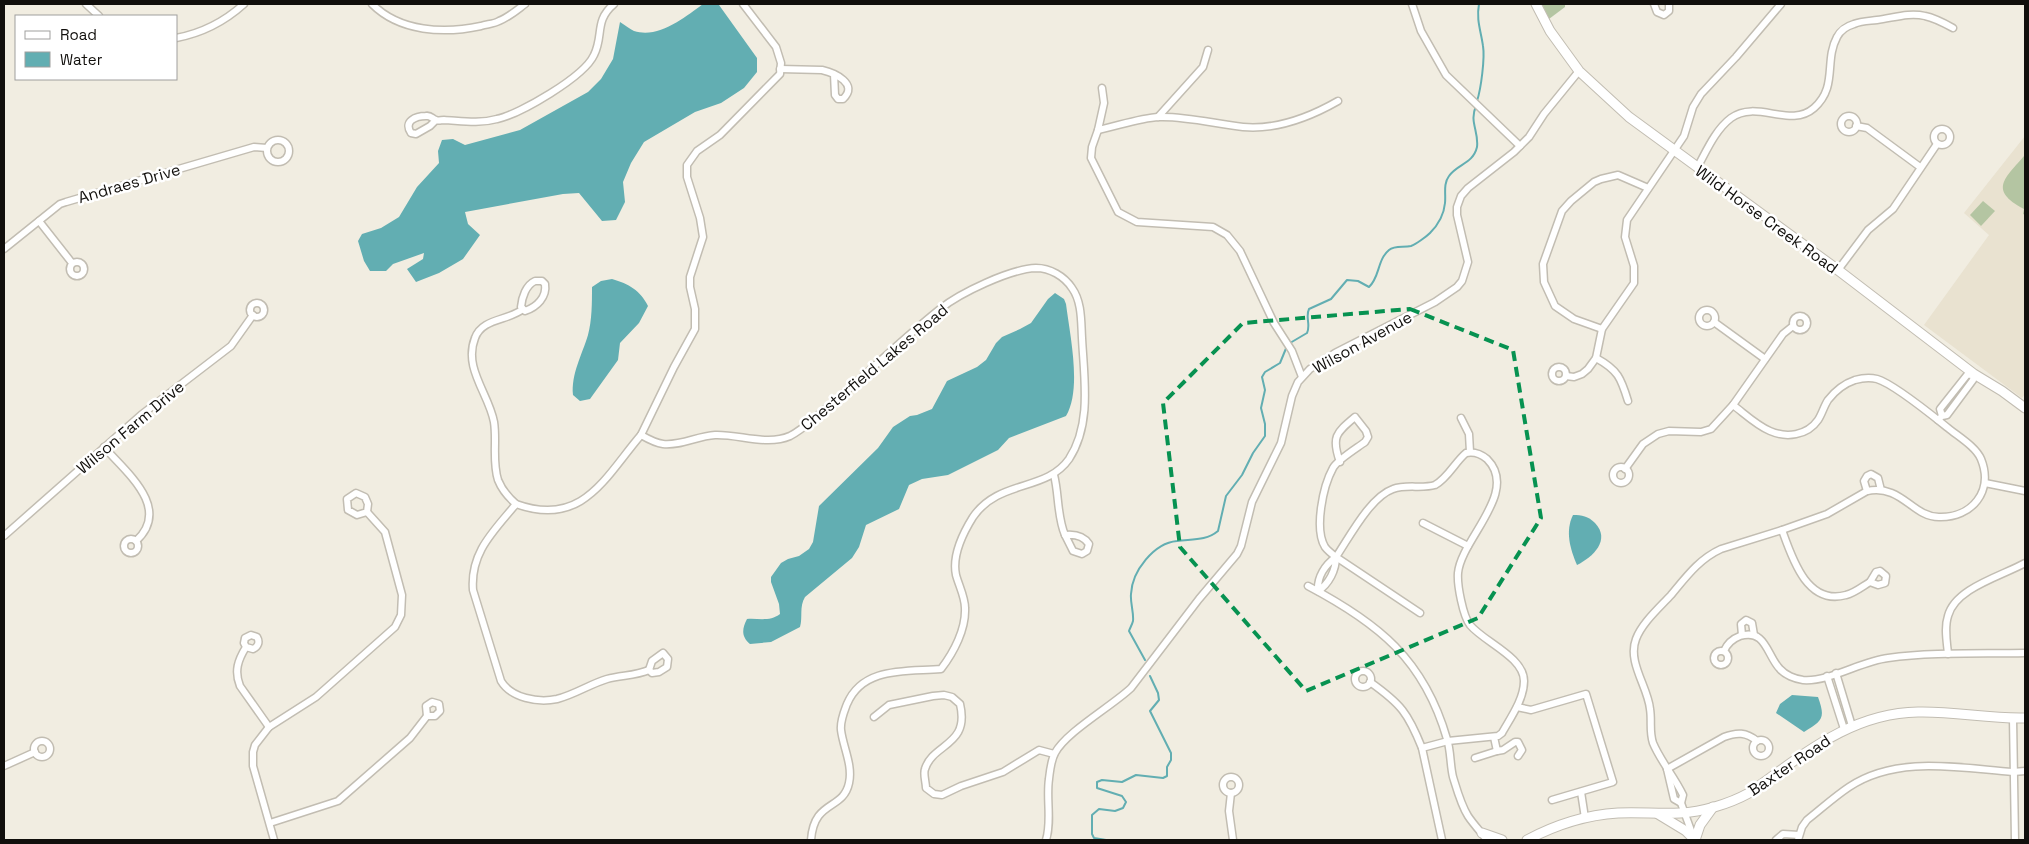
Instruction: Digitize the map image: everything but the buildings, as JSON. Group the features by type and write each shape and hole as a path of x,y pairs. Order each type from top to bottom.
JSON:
{"main road":[{"name":"Wild Horse Creek Road","path":"1536,4 1550,30 1579,71 1629,117 1838,270 1974,374 2002,390 2025,408"},
{"name":"Baxter Road","path":"1527,840 1556,827 1585,818 1618,813 1658,813 1682,808 1713,807 1749,793 1821,742 1848,728 1882,716 1919,712 2025,718"},
{"path":"1658,813 1686,831 1695,840 1700,825 1713,807"},
{"path":"1484,838 1502,840"}],"street":[{"path":"86,4 98,15"},
{"path":"178,38 200,32 224,21 244,4"},
{"path":"372,4 384,14 400,22 433,30 449,31 499,22 525,4"},
{"path":"436,120 466,122 498,119 540,100 581,70 594,56 598,44 601,21 605,11 614,4"},
{"path":"522,309 522,303 530,284 535,281 542,281 546,288 541,300 528,310 522,309 516,314 494,321 482,328 475,336 472,356 474,373 490,406 494,420 494,460 498,480 507,496 516,504 531,509 544,510 571,507 584,500 606,480 641,435 695,329 695,309 690,287 690,277 703,237 700,219 687,177 687,165 697,151 720,135 777,80 780,69 780,55 776,47 743,4"},
{"path":"1412,4 1421,31 1436,61 1446,75 1520,146"},
{"path":"1654,4 1657,12 1662,15 1669,11 1669,4"},
{"path":"1566,376 1574,377 1588,370 1596,358 1602,329 1634,283 1634,266 1625,237 1625,225 1684,136 1693,107 1701,94 1781,4"},
{"path":"1697,168 1720,129 1732,118 1751,111 1794,117 1805,114 1815,107 1825,95 1830,83 1831,54 1836,38 1843,29 1854,23 1910,15 1925,16 1953,28"},
{"path":"1158,117 1203,67 1208,50"},
{"path":"780,69 822,70 834,74"},
{"name":"Wilson Avenue","path":"1054,754 1072,734 1131,688 1199,599 1233,560 1241,546 1252,502 1281,443 1292,396 1302,376 1335,353 1435,302 1457,288 1462,281 1468,262 1457,215 1458,201 1468,188 1520,146 1579,71"},
{"path":"1102,88 1104,104 1092,147 1091,158 1118,212 1137,222 1207,226 1220,230 1240,251 1274,323 1292,351 1302,376"},
{"path":"1098,130 1158,117 1189,119 1243,127 1272,126 1306,116 1338,100"},
{"path":"1856,126 1867,128 1920,167"},
{"path":"1838,270 1868,230 1893,209 1937,144"},
{"name":"Andraes Drive","path":"4,249 39,220 66,202 254,147 267,148"},
{"path":"1602,329 1574,319 1555,306 1544,282 1543,264 1562,211 1594,182 1618,175 1648,188"},
{"path":"39,220 72,263"},
{"name":"Chesterfield Lakes Road","path":"641,435 657,443 666,444 715,435 775,440 791,436 855,384 941,308 975,288 1002,276 1036,268 1049,270 1064,278 1074,290 1080,308 1085,417 1078,442 1063,467 1054,474 998,494 985,503 966,529 959,546 956,573 965,605 965,616 962,630 950,657 941,668 885,673 870,679 853,692 840,727 850,772 849,784 839,800 822,811 818,816 812,832 812,840"},
{"name":"Wilson Farm Drive","path":"4,536 104,447 231,346 253,315"},
{"path":"1714,322 1765,359"},
{"path":"1625,469 1643,444 1658,434 1701,432 1711,429 1733,405 1784,334 1794,326"},
{"path":"1596,358 1611,366 1616,372 1622,382 1628,401"},
{"path":"1940,418 1940,409 1967,375 1974,374"},
{"path":"1695,840 1682,808 1674,799 1667,769 1656,750 1651,736 1651,709 1634,655 1636,638 1646,623 1703,558 1721,549 1827,514 1867,491 1881,490 1901,497 1934,517 1958,515 1970,509 1979,499 1985,483 1983,465 1977,452 1940,418 1885,382 1868,378 1858,379 1841,386 1826,402 1822,413 1812,428 1795,434 1777,433 1770,430 1733,405"},
{"path":"1340,462 1335,448 1335,441 1339,430 1354,417 1368,436 1365,442 1340,462 1333,467 1323,497 1320,521 1325,547 1336,557 1420,613"},
{"path":"1461,418 1469,434 1470,452"},
{"path":"104,447 142,490 148,504 148,523 143,534 136,541"},
{"path":"1318,591 1324,587 1336,567 1336,557 1369,509 1386,492 1399,488 1435,485 1440,482 1457,460 1466,453 1480,453 1492,465 1497,482 1495,496 1480,527 1468,546 1460,564 1457,577 1465,617 1476,631 1520,666 1524,683 1517,707 1502,733 1494,737 1448,741 1422,748"},
{"path":"1054,474 1058,491 1061,527 1065,536"},
{"path":"1867,491 1865,478 1871,474 1878,478 1881,490"},
{"path":"1985,483 2025,491"},
{"path":"516,504 480,551 473,574 473,590 504,687 512,693 525,698 539,700 557,699 610,678 637,675 649,670"},
{"path":"274,840 252,760 255,745 269,727 316,697 399,621 403,608 402,595 385,532 367,512"},
{"path":"1423,523 1468,546"},
{"path":"1782,530 1798,571 1817,592 1828,596 1848,595 1870,582"},
{"path":"1948,654 1947,617 1951,607 1958,598 1969,590 2025,563"},
{"path":"1308,586 1338,602 1392,641 1425,685 1437,709 1448,741 1453,775 1459,795 1468,816 1484,838"},
{"path":"1742,635 1741,624 1746,620 1752,623 1754,635 1764,644 1779,668 1787,675 1803,680 1827,676 1885,658 1948,654 2025,653"},
{"path":"1724,651 1727,644 1734,639 1742,635 1754,635"},
{"path":"246,647 238,662 238,680 269,727"},
{"path":"1836,673 1848,728"},
{"path":"1827,676 1848,728"},
{"path":"1370,682 1388,695 1408,715 1422,748 1442,840"},
{"path":"1517,707 1531,710 1586,694 1613,782 1552,800"},
{"path":"874,717 889,704 934,696 944,695 952,697 960,704 962,723 958,731 948,744 929,761 924,770 926,788 934,794 942,795 960,786 1003,772 1039,750 1054,754 1049,782 1046,840"},
{"path":"270,824 338,801 410,738 427,716"},
{"path":"2013,718 2015,840"},
{"path":"1667,769 1729,735 1742,733 1757,740"},
{"path":"1494,737 1497,751"},
{"path":"1475,758 1503,750 1515,742 1518,742 1522,750 1518,756"},
{"path":"4,766 35,752"},
{"path":"1776,840 1779,836 1787,833 1799,837 1807,820 1849,787 1871,776 1895,768 1938,766 2025,772"},
{"path":"1580,792 1585,818"},
{"path":"1231,793 1230,811 1233,840"}],"highlighted area":[{"path":"1410,309 1513,350 1541,518 1478,618 1306,691 1180,547 1163,403 1243,323"}],"shaded area":[{"path":"2025,136 2025,394 2022,398 1924,325 1989,235 1964,213"}],"green space":[{"path":"1542,4 1565,4 1565,7 1549,19"},
{"path":"2025,155 2025,215 2023,214 2024,209 2006,196 2003,190 2006,177"},
{"path":"1983,201 1995,211 1981,226 1970,215"}],"water":[{"path":"703,4 719,5 757,58 757,72 744,88 721,103 695,112 644,142 631,163 623,182 625,202 616,220 602,221 579,193 563,194 465,212 468,224 480,235 463,259 439,273 416,282 407,269 423,259 424,253 393,264 386,271 370,271 364,261 358,241 362,234 381,228 399,217 417,187 439,163 438,151 442,140 453,139 465,145 520,130 588,92 601,79 613,59 620,22 634,31 643,33 653,32 671,25"},
{"path":"612,279 633,288 648,306 639,323 620,343 618,360 590,399 580,401 573,395 573,387 575,372 588,335 592,311 592,287 601,281"},
{"path":"1055,293 1064,299 1066,304 1074,362 1073,392 1071,405 1066,416 1009,438 998,450 948,475 922,479 909,485 899,509 866,525 859,547 852,558 805,597 802,604 800,627 771,642 750,644 743,632 747,619 768,619 780,614 771,577 781,563 799,556 809,549 813,542 819,506 878,448 893,427 910,416 932,409 947,381 977,367 986,360 1002,337 1031,323 1048,299"},
{"path":"1573,515 1585,516 1590,519 1599,529 1601,536 1601,542 1594,553 1577,565 1569,540 1569,527"},
{"path":"1792,695 1818,697 1822,710 1821,719 1804,732 1776,713 1780,704"}],"waterway":[{"path":"1477,101 1483,58 1483,46 1478,20 1479,4"},
{"path":"1290,343 1307,333 1309,309 1331,299 1347,280 1358,281 1369,287 1373,283 1382,259 1389,250 1413,245 1430,233 1436,226 1444,207 1447,179 1452,172 1475,153 1477,136 1473,117 1476,106"},
{"path":"1145,660 1129,631 1133,621 1131,594 1135,576 1146,560 1160,547 1177,541 1204,538 1218,531 1226,496 1242,475 1253,453 1265,436 1265,424 1261,408 1265,390 1262,377 1265,372 1280,363 1287,346"},
{"path":"1106,840 1094,838 1092,834 1092,815 1099,809 1115,811 1123,808 1126,802 1122,796 1097,788 1097,782 1102,780 1122,782 1136,775 1163,778 1167,776 1167,767 1171,760 1171,753 1150,711 1159,700 1158,693 1150,676"}]}
